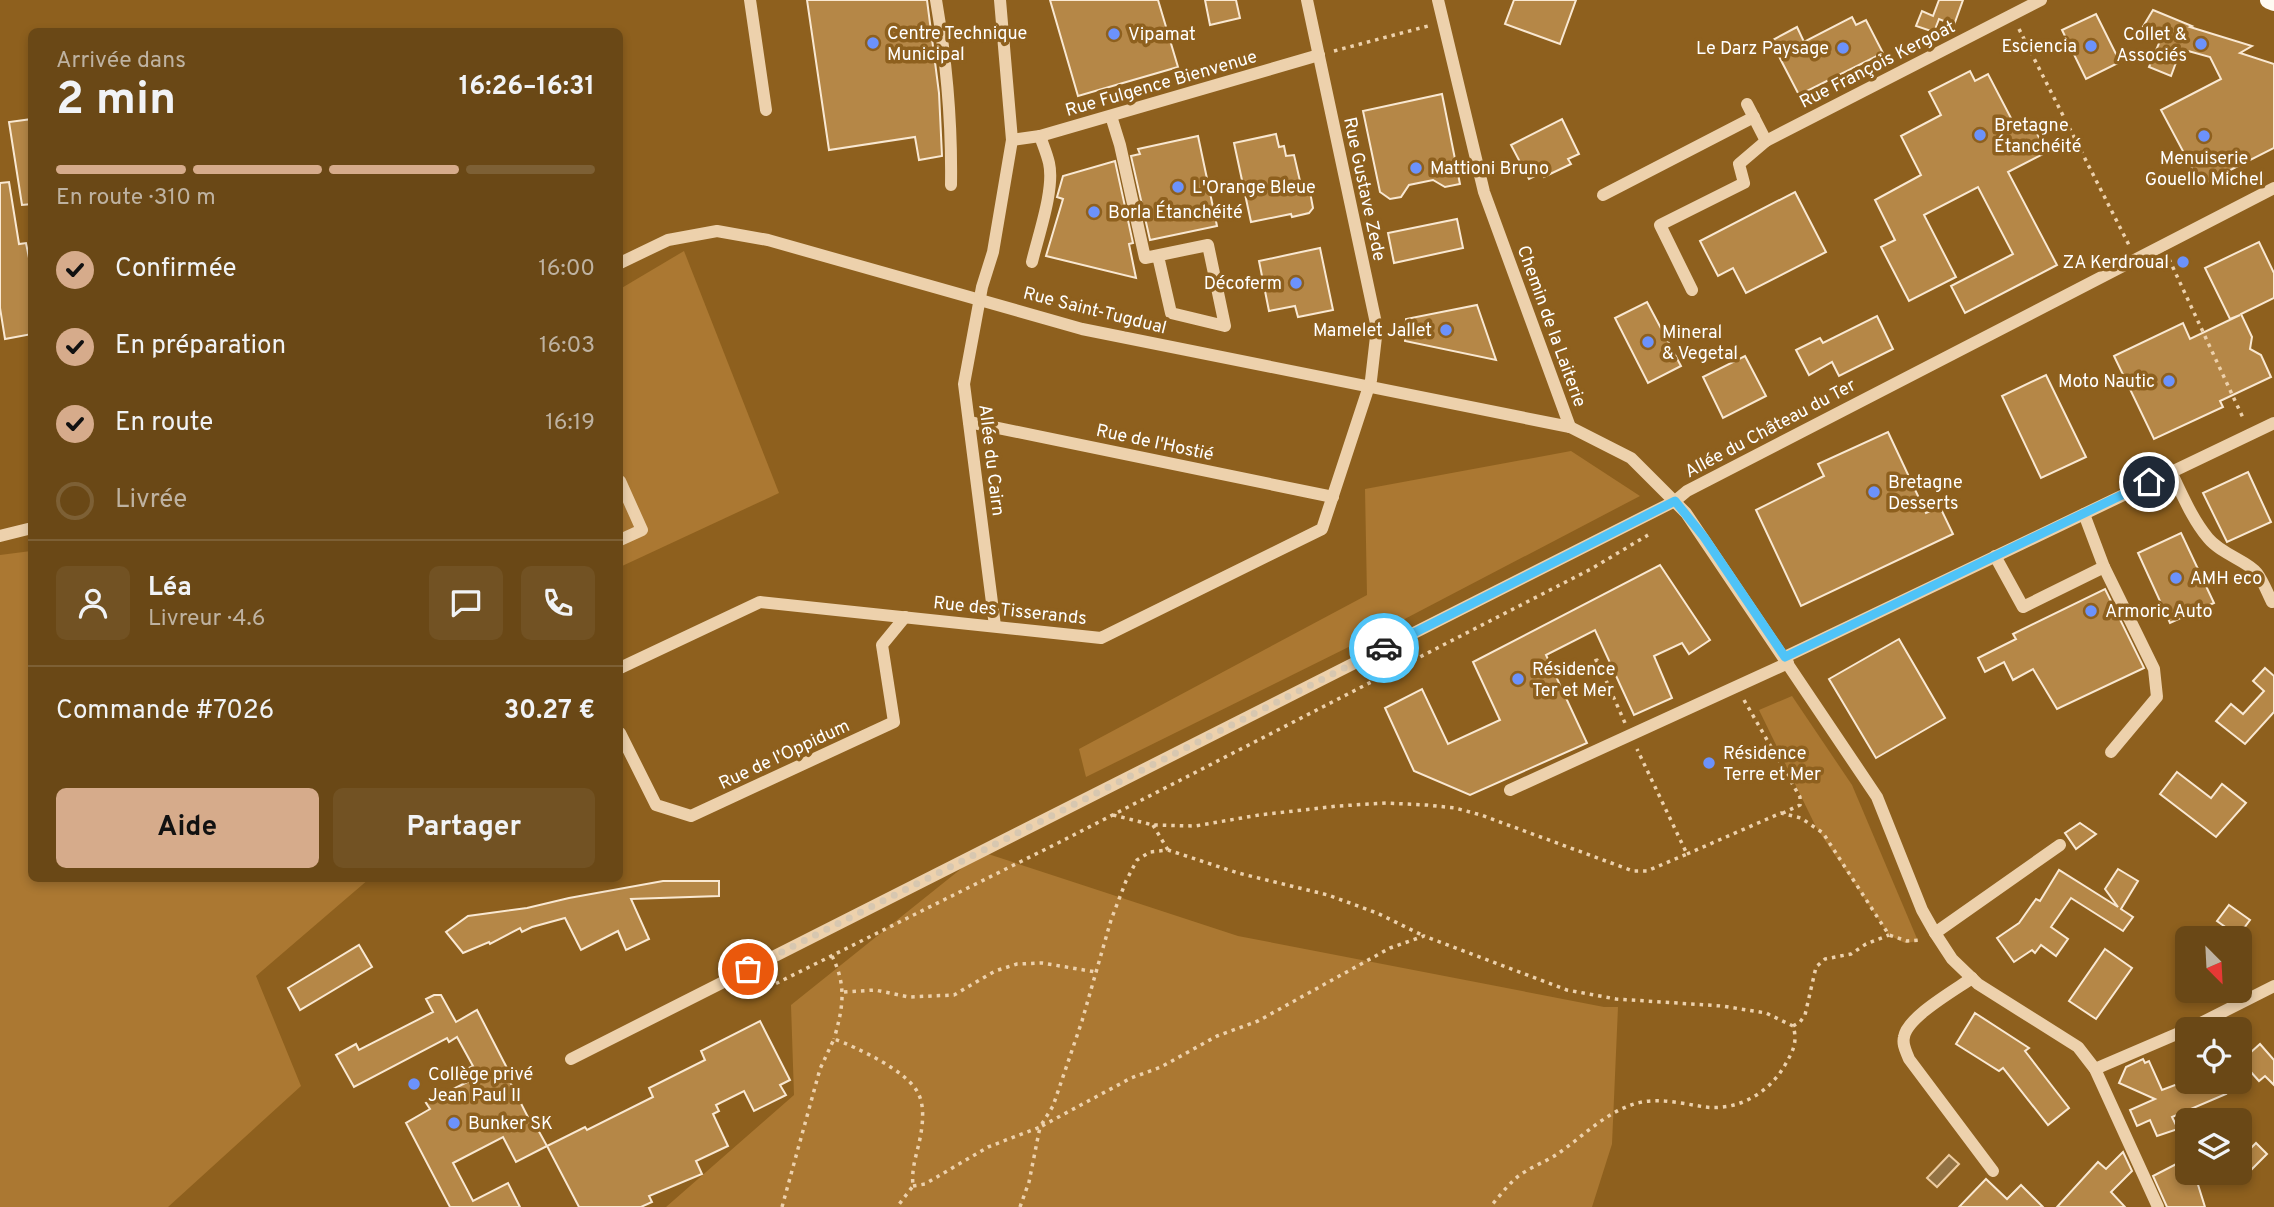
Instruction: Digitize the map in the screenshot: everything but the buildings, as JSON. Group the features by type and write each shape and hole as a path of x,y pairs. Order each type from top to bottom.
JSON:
{"main road":[{"path":"2269,0 2274,2"}],"street":[{"path":"750,0 766,110"},
{"path":"936,0 947,60 952,128 951,185"},
{"name":"Allée du Cairn","path":"995,626 964,384 980,298 993,253 1012,140 1000,0"},
{"name":"Rue Gustave Zede","path":"1307,0 1377,328 1369,387"},
{"name":"Chemin de la Laiterie","path":"1438,0 1485,192 1570,427 1632,458 1675,501 1704,537 1877,797 1922,909 1952,959 1972,978 2078,1047 2095,1069 2158,1207"},
{"name":"Rue François Kergoat","path":"1692,290 1660,225 1744,183 1739,164 1766,141 2041,0"},
{"name":"Rue Fulgence Bienvenue","path":"1012,140 1040,136 1319,55"},
{"path":"1747,104 1766,141"},
{"path":"1111,116 1145,258 1208,245 1225,327 1171,313 1158,256"},
{"path":"1603,195 1754,117"},
{"path":"1032,262 1050,173 1050,164 1040,136"},
{"name":"Allée du Château du Ter","path":"571,1059 1675,501 1687,491 2274,188"},
{"name":"Rue Saint-Tugdual","path":"623,262 667,240 717,231 768,240 1082,329 1570,427"},
{"name":"Rue des Tisserands","path":"623,667 760,602 1101,638 1322,529 1369,387"},
{"name":"Rue de l'Hostié","path":"970,422 1333,497"},
{"path":"1510,790 1736,687 1995,556 2274,423"},
{"path":"2171,472 2195,520 2208,538 2218,549 2250,566 2257,573 2272,602"},
{"path":"623,488 642,530 623,539"},
{"path":"2084,514 2104,567 2154,669 2157,697 2111,752"},
{"path":"0,536 28,529"},
{"path":"1995,556 2023,607 2104,567"},
{"name":"Rue de l'Oppidum","path":"623,739 656,805 691,816 894,722 882,645 905,617"},
{"path":"1935,933 2060,845"},
{"path":"1972,978 1918,1016 1904,1034 1904,1047 1909,1059 1993,1171"},
{"path":"2095,1069 2193,1027 2274,986"}],"path":[{"path":"2011,15 2136,258"},
{"path":"1319,55 1443,22"},
{"path":"2162,244 2250,434"},
{"path":"748,969 771,986 1113,815 1591,569 1650,534"},
{"path":"1564,676 1597,660 1626,725"},
{"path":"1113,815 1153,825 1195,826 1338,806 1386,803 1427,805 1455,808 1481,815 1633,870 1647,871 1800,805 1800,797 1736,687"},
{"path":"1637,749 1686,855"},
{"path":"1781,813 1801,818 1823,833 1889,934 1907,941 1920,940 1935,933"},
{"path":"1153,825 1168,850"},
{"path":"1020,1207 1040,1127 1053,1106 1082,1021 1111,920 1137,860 1150,852 1168,850 1238,873 1328,895 1377,913 1424,936 1567,990 1616,999 1722,1006 1766,1013 1793,1026 1797,1037 1794,1049 1777,1080 1762,1092 1737,1105 1709,1107 1672,1102 1642,1102 1610,1115 1556,1155 1516,1178 1490,1207"},
{"path":"1793,1026 1805,1015 1816,967 1825,959 1851,954 1889,934"},
{"path":"897,1207 913,1186 925,1184 988,1147 1040,1127 1217,1036 1258,1021 1390,948 1424,936"},
{"path":"782,1207 820,1069 834,1039 844,992 841,973 832,956"},
{"path":"844,992 876,990 909,997 954,995 995,971 1017,964 1042,963 1096,972"},
{"path":"834,1039 909,1080 919,1094 923,1113 911,1171 913,1186"}],"shaded area":[{"path":"684,251 779,493 623,566 623,287"},
{"path":"1571,451 1640,496 1397,623 1086,777 1079,749 1367,595 1365,489"},
{"path":"28,551 28,882 366,882 256,976 301,1086 168,1207 0,1207 0,555"},
{"path":"1792,696 1852,785 1918,941 1905,943 1889,935 1816,827 1759,710"},
{"path":"982,852 1238,936 1604,1007 1618,1007 1612,1144 1592,1207 666,1207 794,1095 791,1005"},
{"path":"1949,1155 1959,1164 1937,1187 1927,1178"}],"way so far":[{"path":"748,969 1384,648"}],"place":[{"name":"Vipamat","path":"1114,34"},
{"name":"Centre Technique Municipal","path":"873,43"},
{"name":"Collet & Associés","path":"2201,44"},
{"name":"Esciencia","path":"2091,46"},
{"name":"Le Darz Paysage","path":"1843,48"},
{"name":"Bretagne Étanchéité","path":"1980,135"},
{"name":"Menuiserie Gouello Michel","path":"2204,136"},
{"name":"Mattioni Bruno","path":"1416,168"},
{"name":"L'Orange Bleue","path":"1178,187"},
{"name":"Borla Étanchéité","path":"1094,212"},
{"name":"ZA Kerdroual","path":"2183,262"},
{"name":"Décoferm","path":"1296,283"},
{"name":"Mamelet Jallet","path":"1446,330"},
{"name":"Mineral & Vegetal","path":"1648,342"},
{"name":"Moto Nautic","path":"2169,381"},
{"name":"Bretagne Desserts","path":"1874,492"},
{"name":"AMH eco","path":"2176,578"},
{"name":"Armoric Auto","path":"2091,611"},
{"name":"Résidence Ter et Mer","path":"1518,679"},
{"name":"Résidence Terre et Mer","path":"1709,763"},
{"name":"Collège privé Jean Paul II","path":"414,1084"},
{"name":"Bunker SK","path":"454,1123"}],"route":[{"path":"1384,648 1675,501 1704,537 1785,657 2149,482"}]}
